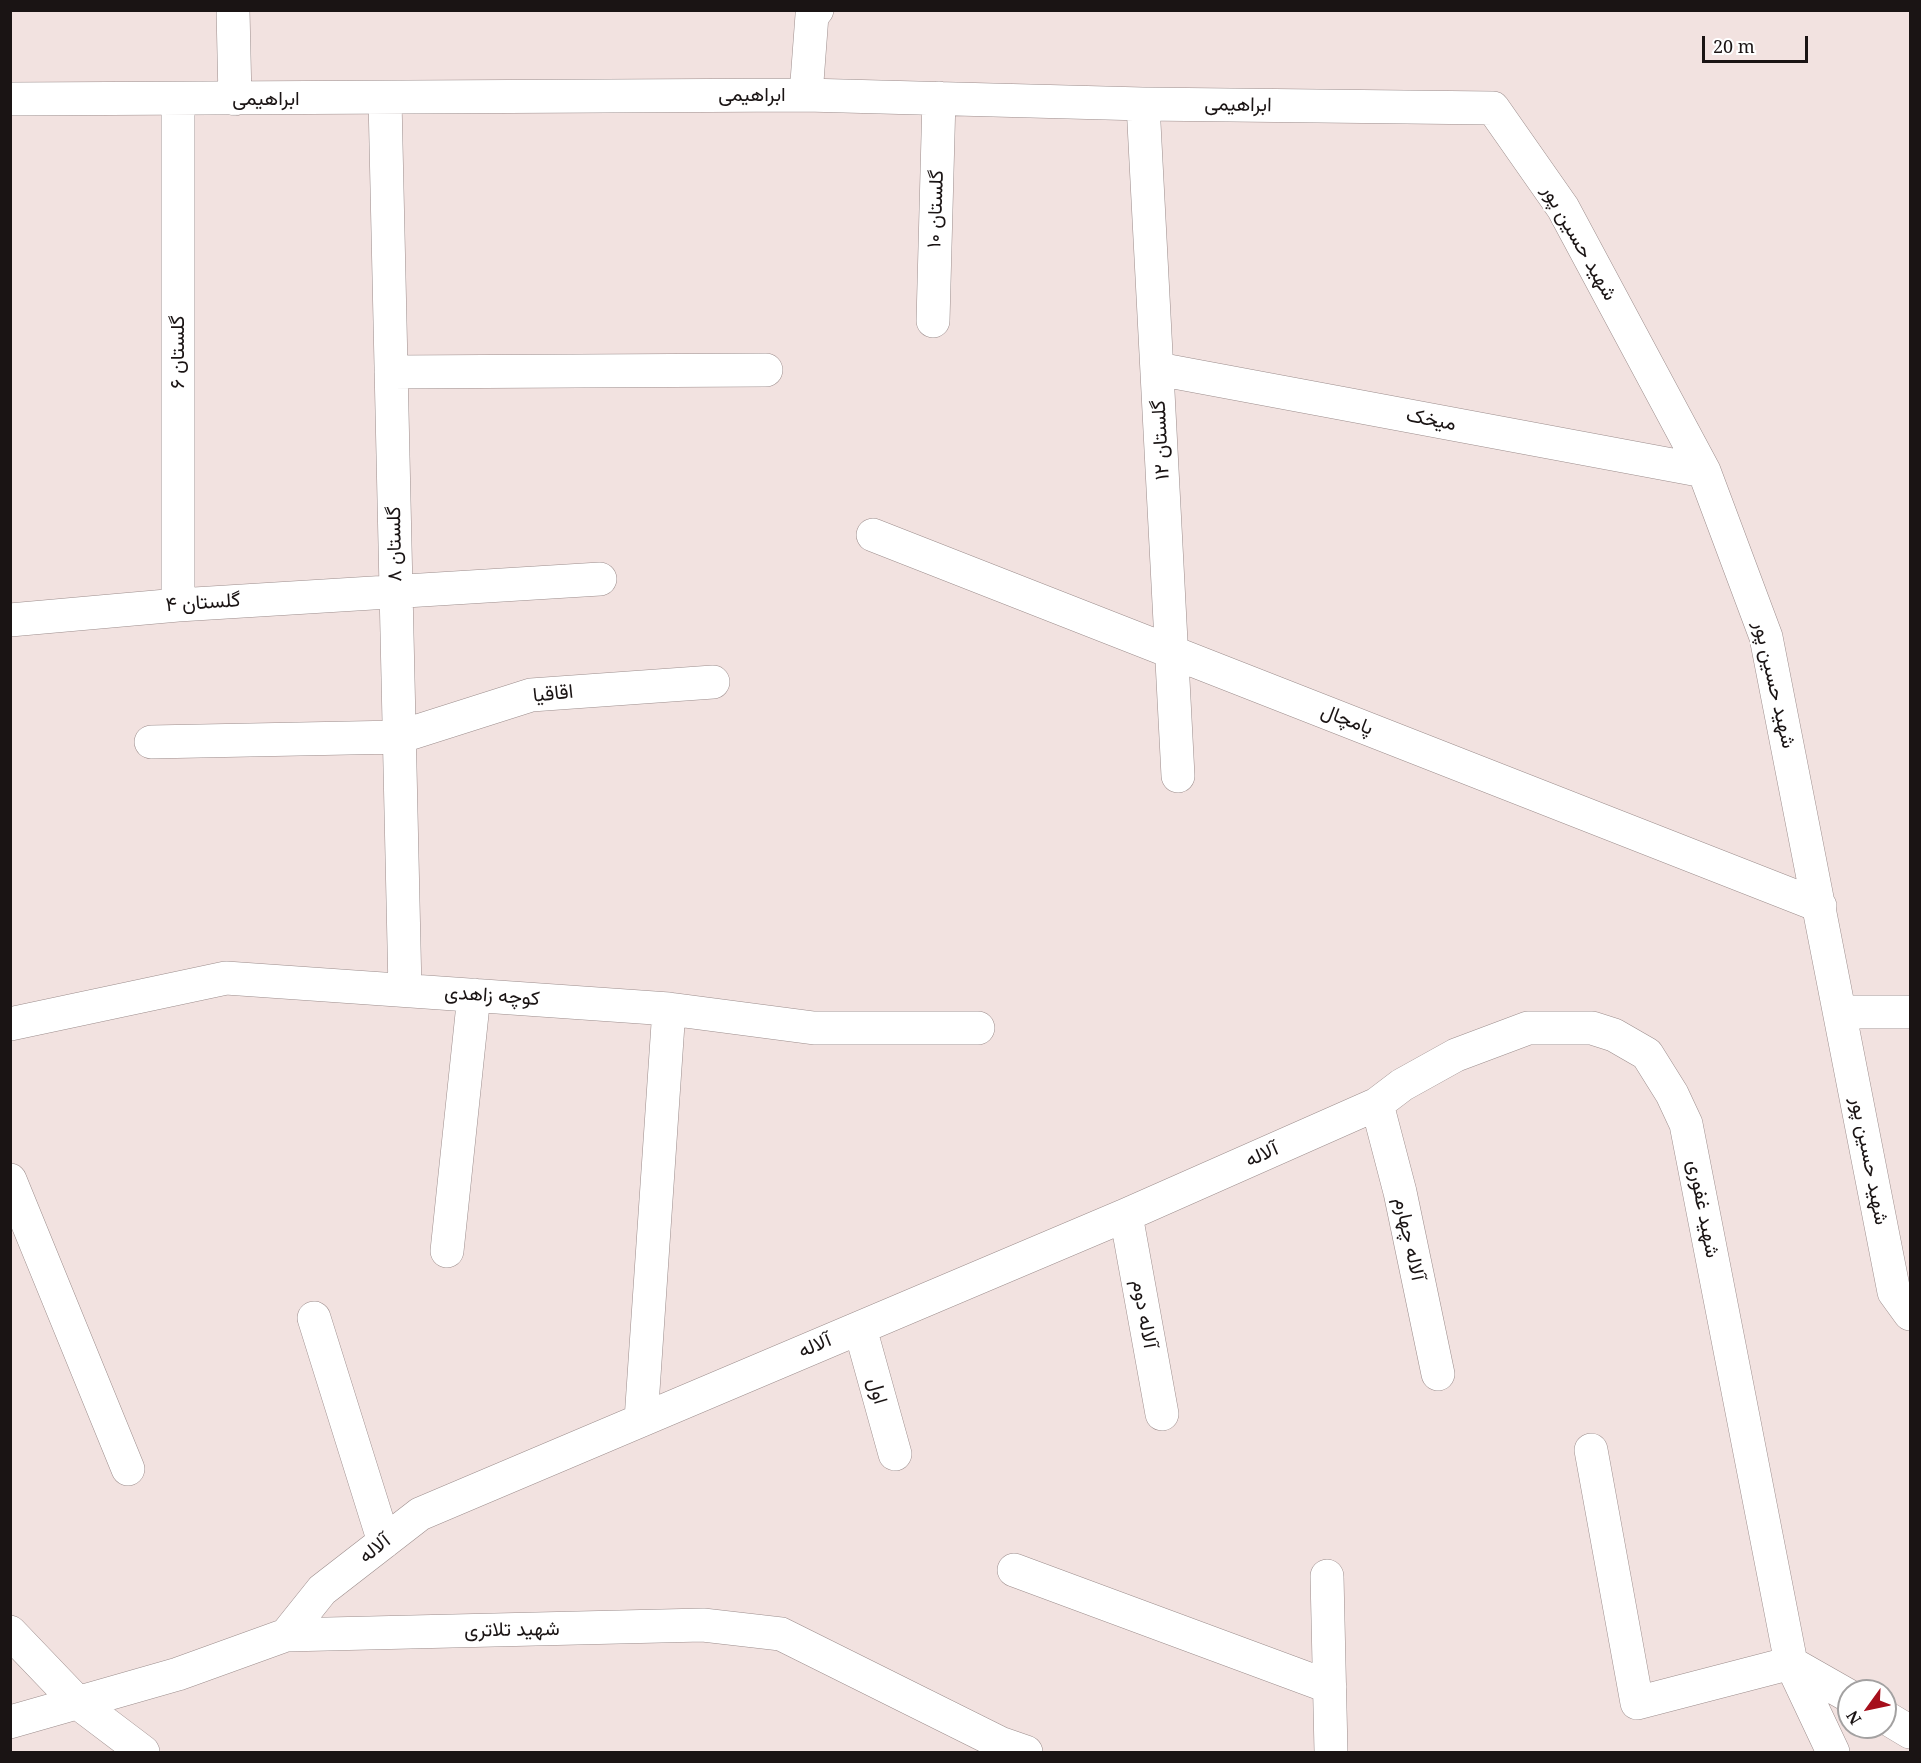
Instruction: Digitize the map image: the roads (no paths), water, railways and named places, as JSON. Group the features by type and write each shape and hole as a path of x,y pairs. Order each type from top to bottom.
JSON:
{"street":[{"path":"233,10 235,99"},
{"path":"806,95 812,15 817,10"},
{"name":"ابراهیمی","path":"10,99 385,99 806,95 1143,104 1493,108"},
{"name":"گلستان ۱۰","path":"933,321 939,98"},
{"name":"گلستان ۶","path":"178,99 178,605"},
{"name":"گلستان ۸","path":"385,99 405,990"},
{"name":"گلستان ۱۲","path":"1143,104 1178,776"},
{"name":"شهید حسین پور","path":"1493,108 1563,208 1704,471 1766,637 1894,1292 1911,1314"},
{"name":"میخک","path":"1158,369 1704,471"},
{"path":"391,372 766,370"},
{"name":"پامچال","path":"873,535 1820,906"},
{"name":"گلستان ۴","path":"10,620 178,605 600,579"},
{"name":"اقاقیا","path":"151,742 399,738 531,695 712,682"},
{"name":"کوچه زاهدی","path":"10,1024 226,978 669,1009 814,1029 978,1028"},
{"path":"447,1251 474,995"},
{"path":"641,1420 669,1009"},
{"path":"1840,1012 1911,1012"},
{"name":"شهید غفوری","path":"1377,1104 1402,1084 1456,1055 1528,1028 1592,1028 1614,1035 1647,1054 1672,1094 1686,1124 1791,1663 1833,1752"},
{"name":"آلاله","path":"286,1635 322,1590 420,1514 1126,1215 1377,1104"},
{"name":"آلاله چهارم","path":"1377,1104 1400,1192 1438,1374"},
{"path":"10,1180 128,1469"},
{"name":"آلاله دوم","path":"1126,1215 1162,1414"},
{"path":"314,1318 384,1542"},
{"name":"اول","path":"860,1328 895,1454"},
{"path":"1591,1450 1637,1703 1791,1663 1837,1689"},
{"path":"1014,1570 1330,1687"},
{"path":"1327,1576 1331,1752"},
{"name":"شهید تلاتری","path":"10,1722 177,1674 286,1635 703,1625 781,1634 1000,1743 1026,1752"},
{"path":"10,1632 77,1702 143,1752"},
{"path":"1897,1724 1911,1732"}]}
